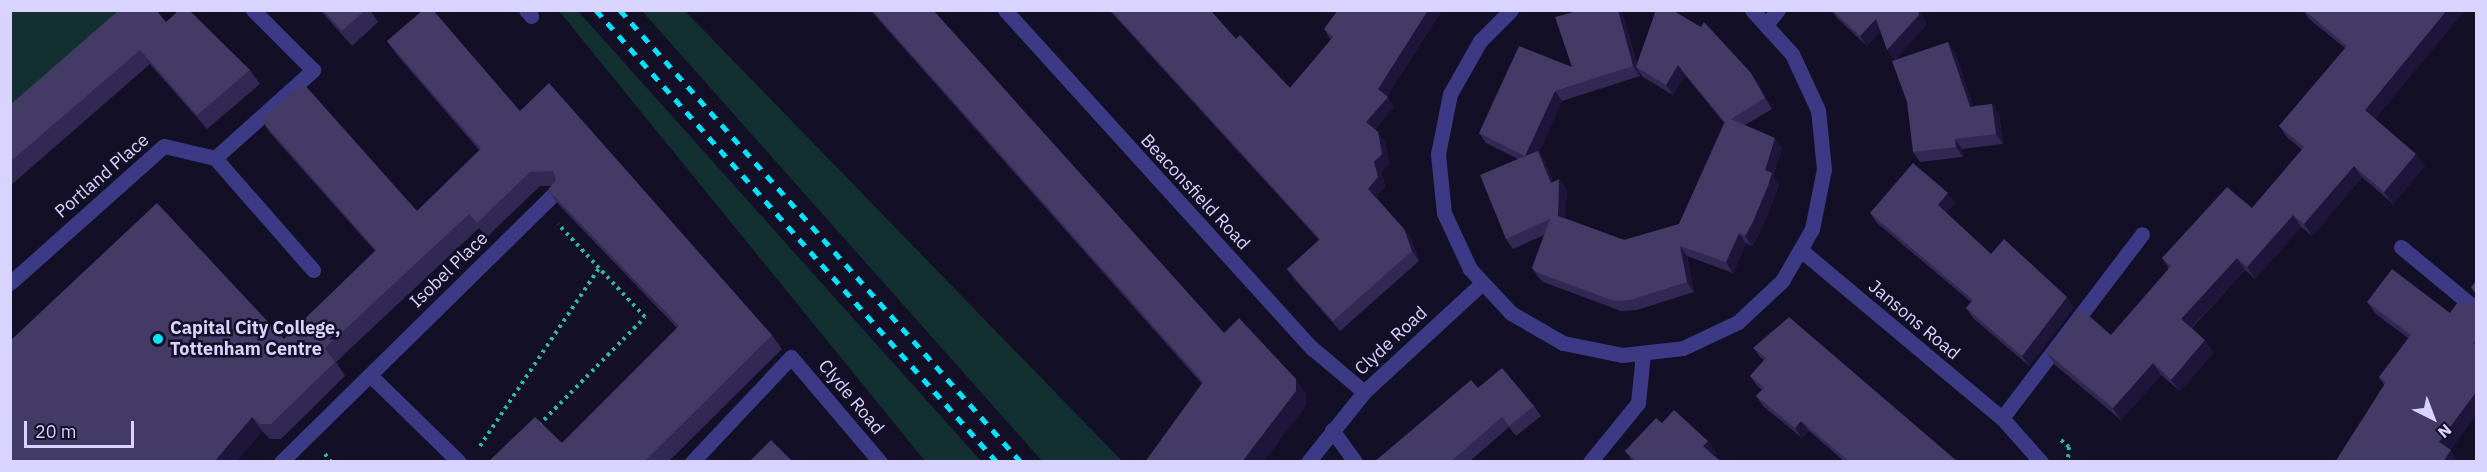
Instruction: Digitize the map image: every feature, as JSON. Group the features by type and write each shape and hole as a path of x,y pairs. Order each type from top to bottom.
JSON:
{"street":[{"path":"253,10 291,45 313,70 215,158 313,270"},
{"name":"Beaconsfield Road","path":"1005,10 1312,348 1364,392"},
{"path":"1511,10 1480,41 1458,75 1440,134 1444,213 1481,284 1544,335 1602,353 1643,354 1683,348 1738,322 1769,297 1802,251 1823,190 1822,129 1803,72 1767,24 1752,10"},
{"path":"1767,24 1778,10"},
{"name":"Portland Place","path":"10,283 164,146 215,158"},
{"name":"Isobel Place","path":"280,462 556,192"},
{"path":"2002,418 2142,234"},
{"path":"2401,247 2476,309"},
{"name":"Jansons Road","path":"1802,251 2002,418 2042,462"},
{"name":"Clyde Road","path":"1308,462 1364,392 1481,284"},
{"path":"1590,462 1638,403 1643,354"},
{"name":"Clyde Road","path":"692,462 791,357 880,462"},
{"path":"370,375 459,462"},
{"path":"1332,430 1355,462"}],"path":[{"path":"536,428 645,317 542,206"},
{"path":"476,452 599,268"}],"green space":[{"path":"11,11 136,11 11,121"},
{"path":"559,11 578,11 981,461 925,461"},
{"path":"642,11 685,11 1122,461 1042,461"}],"building":[{"path":"119,10 156,10 166,22 179,10 189,10 250,70 197,115 140,50 10,162 10,105"},
{"path":"323,10 365,10 342,31"},
{"path":"423,10 433,10 520,111 549,83 772,335 644,462 491,462 490,460 535,417 562,443 679,326 548,190 556,180 553,171 530,172 477,223 469,214 325,348 335,362 271,424 260,424 252,417 214,462 10,462 10,341 157,203 284,339 376,250 261,120 303,83 417,211 481,149 387,41"},
{"path":"872,10 933,10 1224,333 1239,318 1296,379 1296,391 1242,462 1145,462 1203,382"},
{"path":"1111,10 1210,10 1236,39 1240,35 1290,88 1333,37 1324,29 1338,10 1428,10 1378,89 1388,97 1366,122 1378,132 1382,154 1374,162 1378,177 1368,189 1404,229 1412,251 1333,321 1287,269 1320,239"},
{"path":"1581,10 1618,10 1633,66 1555,91 1525,156 1479,133 1519,46 1572,67 1555,17"},
{"path":"1656,10 1672,10 1701,27 1704,22 1751,73 1765,98 1731,119 1775,138 1765,170 1772,173 1768,186 1752,224 1745,236 1739,233 1726,262 1680,246 1687,282 1630,300 1614,301 1536,272 1532,268 1550,219 1506,239 1480,175 1538,151 1551,183 1559,179 1558,216 1624,240 1679,224 1725,122 1678,65 1666,85 1636,67"},
{"path":"1832,10 1918,10 1919,15 1887,50 1876,19 1860,36"},
{"path":"2304,10 2447,10 2365,110 2416,154 2384,192 2354,166 2304,224 2293,215 2247,267 2237,258 2181,319 2205,340 2171,380 2153,363 2113,408 2047,353 2080,308 2111,335 2171,266 2162,258 2227,187 2252,208 2304,147 2279,126 2347,46"},
{"path":"1948,42 1970,107 1992,104 1996,134 1955,139 1956,147 1913,152 1907,102 1892,61"},
{"path":"1913,163 1948,193 1938,205 1991,254 2004,239 2067,297 2022,356 1966,308 1973,300 1870,213"},
{"path":"2392,269 2450,313 2458,302 2475,304 2476,296 2476,339 2473,343 2476,346 2476,392 2439,442 2451,450 2443,462 2335,462 2386,382 2379,377 2411,335 2367,302"},
{"path":"2476,281 2476,294 2471,287"},
{"path":"1789,317 1958,462 1850,462 1801,421 1795,428 1756,396 1764,388 1750,376 1766,358 1753,348"},
{"path":"1502,368 1534,406 1509,426 1502,417 1450,462 1374,462 1471,380 1478,388"},
{"path":"1674,410 1708,441 1703,446 1721,462 1637,462 1625,451 1656,418 1662,423"},
{"path":"771,440 793,462 749,462"}],"railway":[{"path":"596,10 997,462"},
{"path":"620,10 1021,462"}],"place":[{"name":"Capital City College, Tottenham Centre","path":"158,339"}]}
